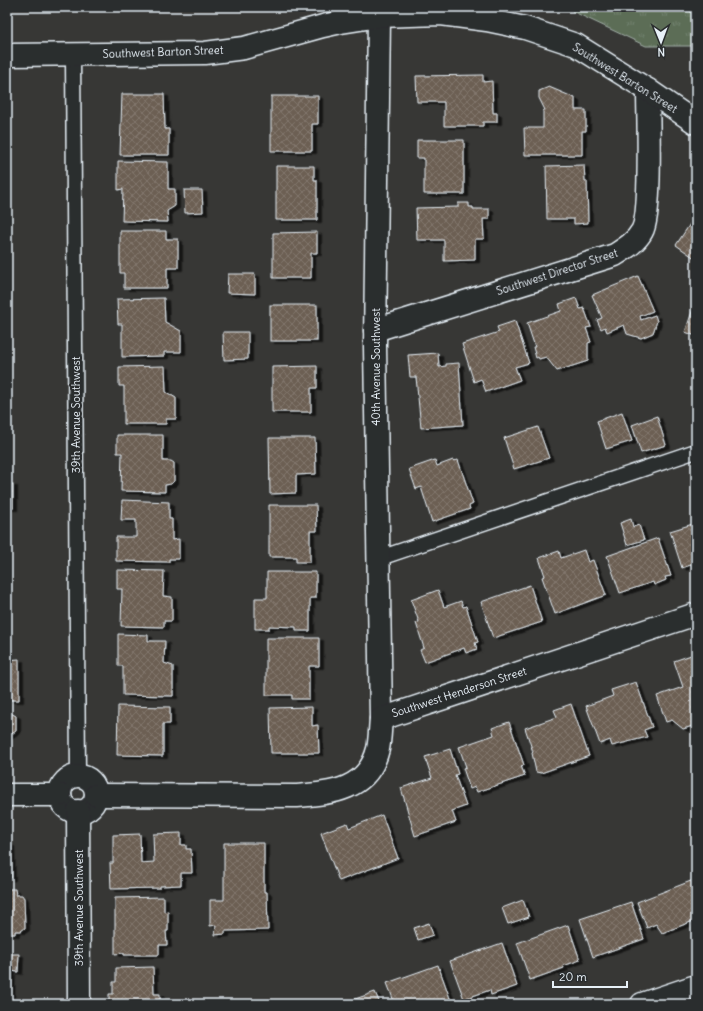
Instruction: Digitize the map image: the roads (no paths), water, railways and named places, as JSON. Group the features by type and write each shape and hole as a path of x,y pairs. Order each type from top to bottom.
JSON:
{"street":[{"name":"Southwest Barton Street","path":"7,55 205,53 244,48 323,26 379,16 441,14 487,20 525,28 576,45 648,90 696,123"},
{"name":"40th Avenue Southwest","path":"379,16 375,330 377,559 381,718"},
{"name":"Southwest Director Street","path":"375,330 615,254 633,243 644,229 648,203 648,90"},
{"name":"Southwest Henderson Street","path":"96,795 298,796 330,794 359,782 371,768 378,749 381,718 696,614"},
{"path":"78,776 88,779 93,783 96,795 91,806 78,811 70,810 65,806 60,795 62,785 65,781 70,777 78,776"},
{"path":"7,794 60,795"},
{"name":"39th Avenue Southwest","path":"78,811 79,1004"},
{"path":"642,1004 696,986"}],"lane":[{"name":"39th Avenue Southwest","path":"73,55 78,776"},
{"path":"377,559 696,451"}]}
